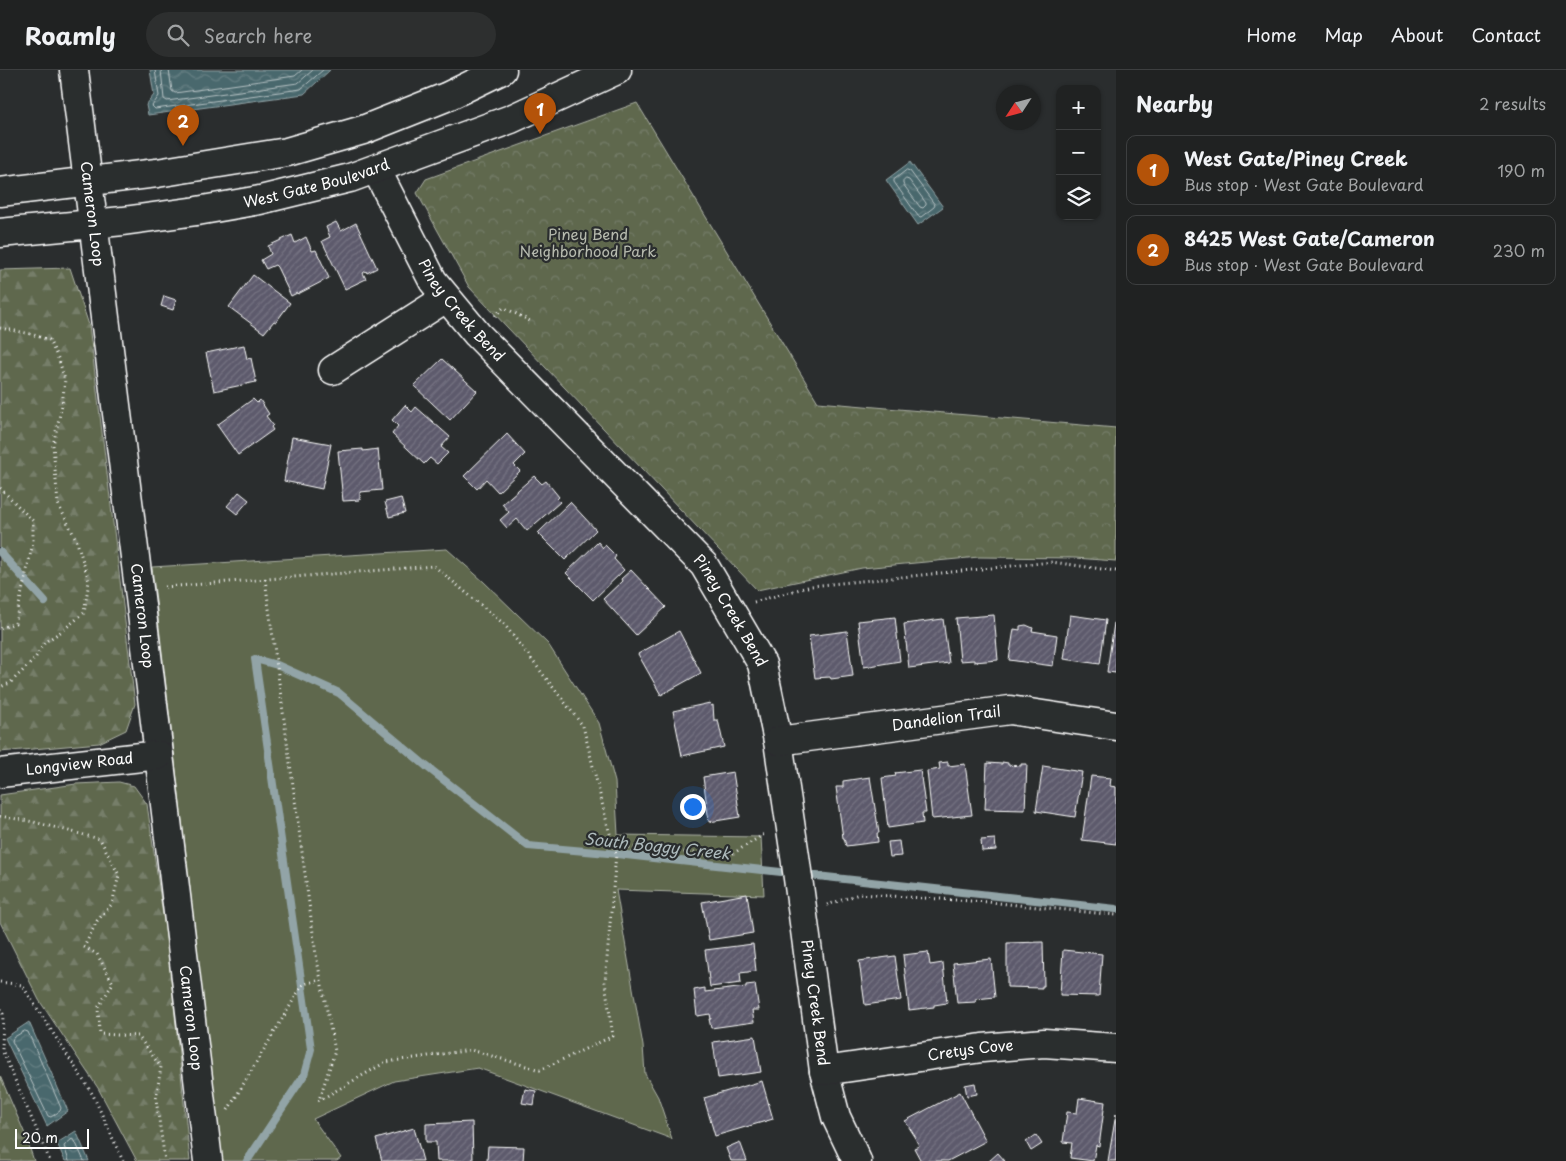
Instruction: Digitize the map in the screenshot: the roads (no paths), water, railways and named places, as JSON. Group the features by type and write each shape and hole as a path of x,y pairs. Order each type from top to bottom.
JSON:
{"street":[{"name":"Cameron Loop","path":"74,70 208,1161"},
{"path":"0,192 157,173 287,152 363,130 446,97 502,70"},
{"name":"West Gate Boulevard","path":"0,233 122,221 197,211 260,200 350,178 511,119 587,79 617,70"},
{"name":"Piney Creek Bend","path":"376,169 429,273 446,298 478,334 704,565 762,664 778,741 795,856 814,902 824,1071 836,1117 857,1161"},
{"path":"332,370 446,298"},
{"name":"Dandelion Trail","path":"778,741 1010,710 1116,726"},
{"name":"Longview Road","path":"0,773 159,755"},
{"name":"Cretys Cove","path":"824,1071 982,1048 1044,1043 1116,1048"}],"water":[{"path":"150,70 330,70 304,94 148,115 146,105 154,95"},
{"path":"910,162 943,207 918,225 886,180"},
{"path":"29,1022 68,1111 47,1126 5,1038"},
{"path":"76,1131 89,1161 65,1161 57,1143"}],"waterway":[{"name":"South Boggy Creek","path":"0,552 45,602"},
{"name":"South Boggy Creek","path":"247,1161 304,1075 311,1049 255,659 277,665 339,693 426,766 528,846 608,853 1116,909"}],"place":[{"name":"West Gate/Piney Creek","path":"540,134"},
{"name":"8425 West Gate/Cameron","path":"183,146"}],"park label":[{"name":"Piney Bend Neighborhood Park","path":"588,244"}]}
